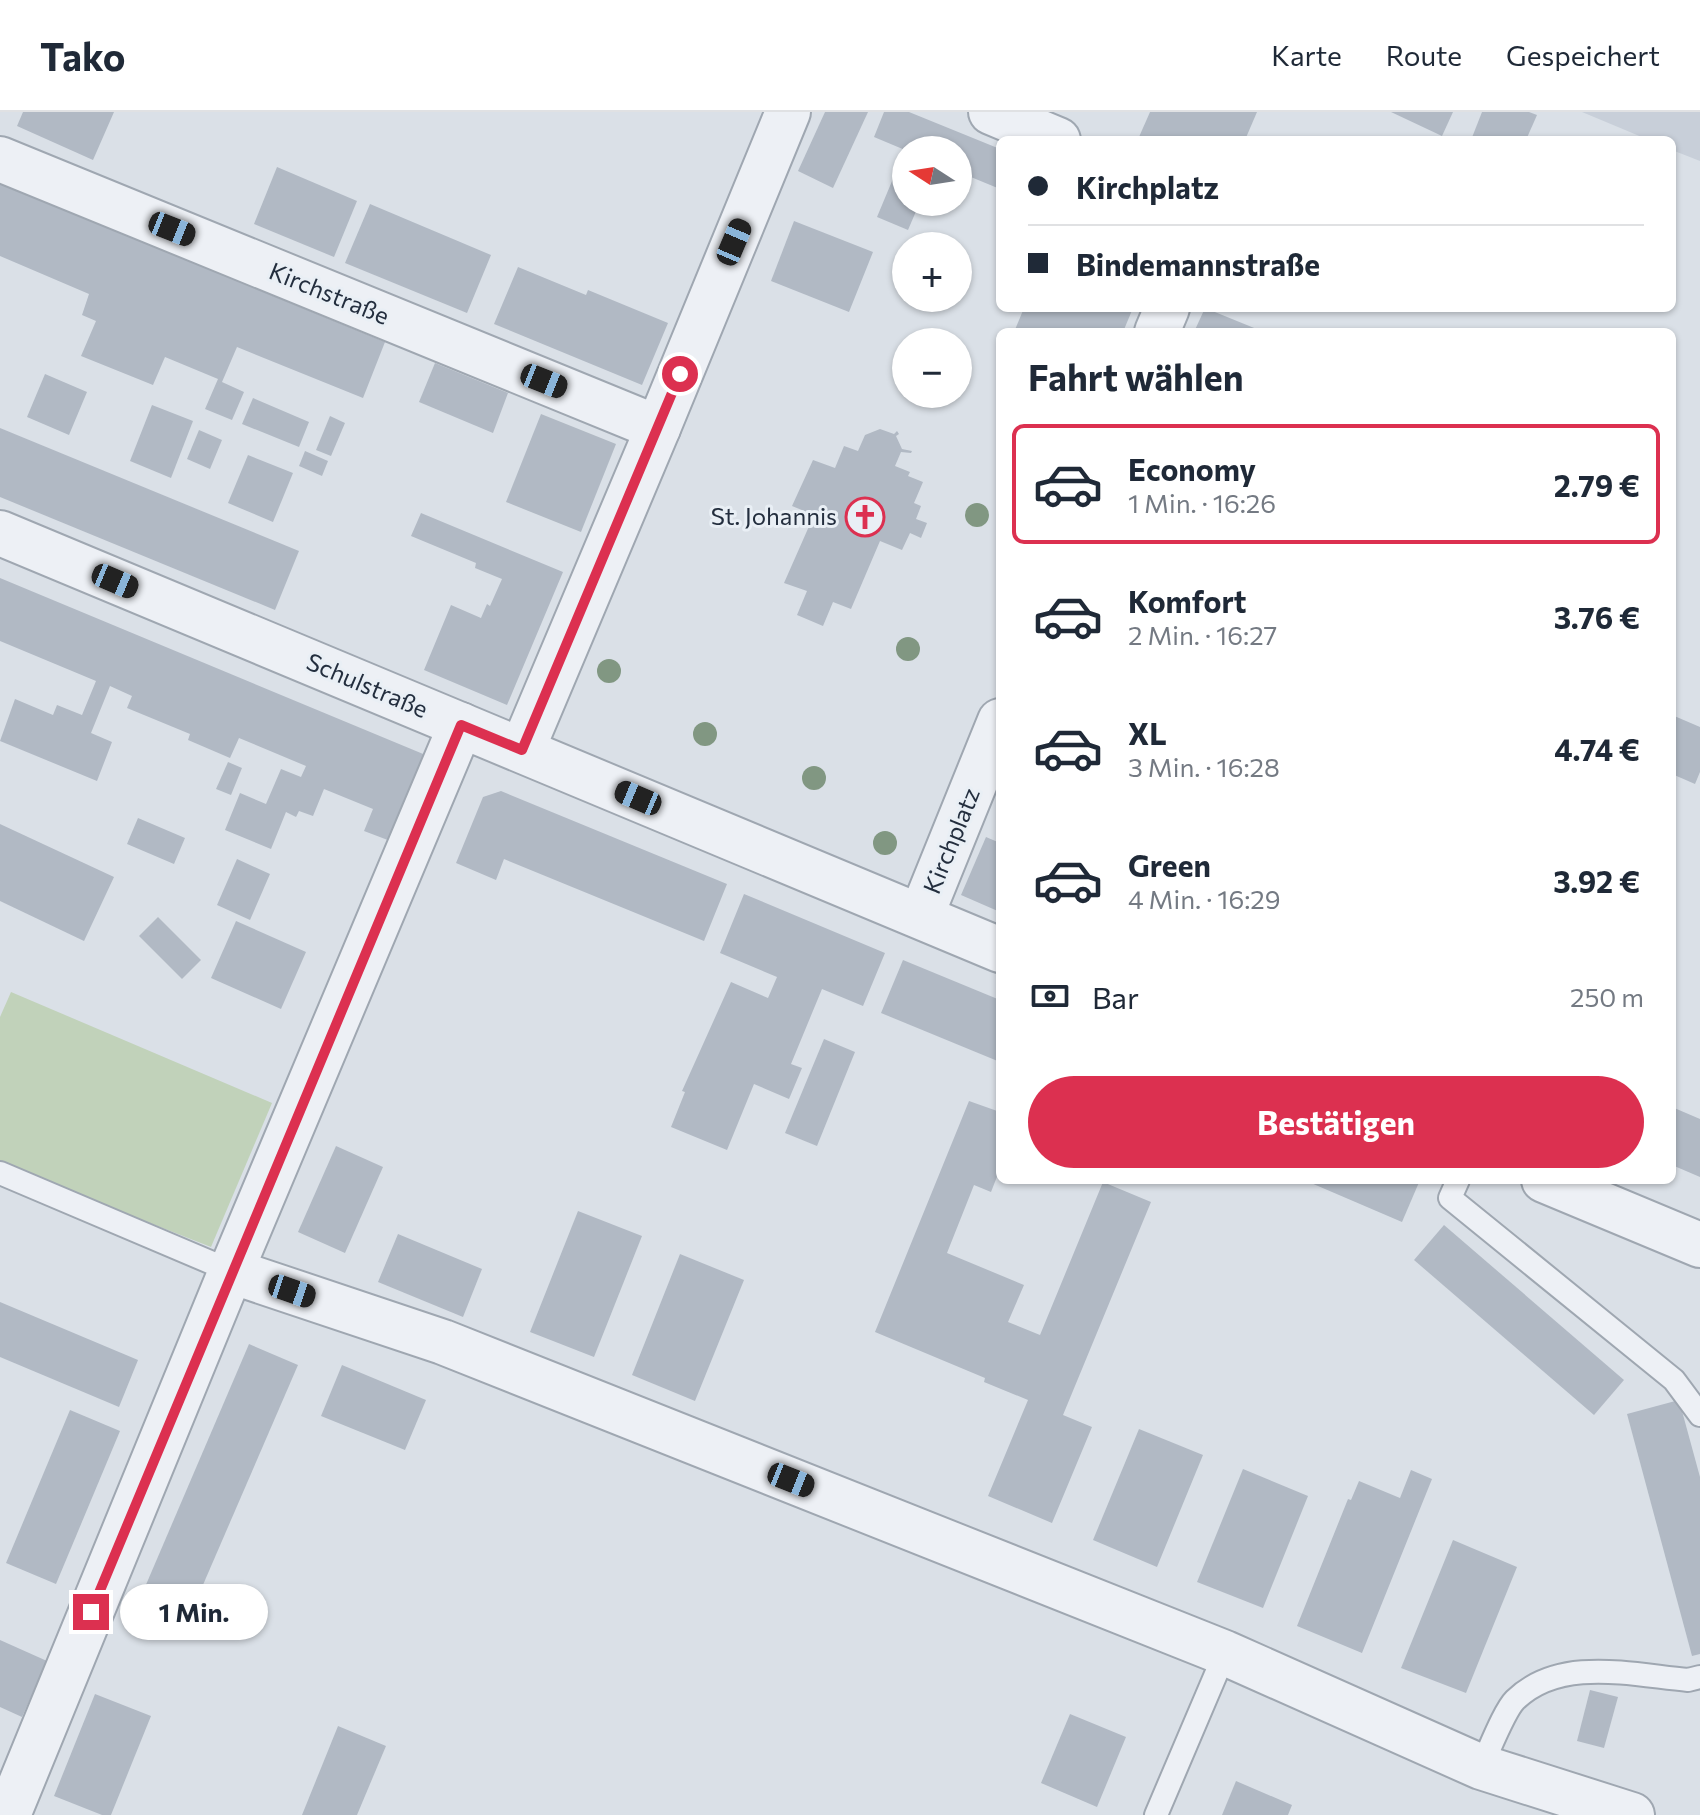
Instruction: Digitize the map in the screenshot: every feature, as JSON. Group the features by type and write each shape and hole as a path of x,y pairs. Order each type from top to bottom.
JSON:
{"street":[{"path":"522,750 788,112"},
{"path":"991,112 1048,136"},
{"name":"Kirchstraße","path":"0,159 658,428"},
{"name":"Schulstraße","path":"0,533 996,948"},
{"path":"8,1815 16,1748 231,1271 461,725"},
{"name":"Kirchplatz","path":"921,916 996,731"},
{"path":"1554,1184 1700,1245"},
{"path":"231,1271 443,1342 1225,1653 1481,1767 1632,1815"}],"lane":[{"path":"0,1173 231,1271"},
{"path":"1456,1184 1450,1198 1674,1380 1700,1415"},
{"path":"1156,1815 1225,1653"},
{"path":"1481,1767 1513,1701 1548,1678 1592,1671 1688,1680 1700,1677"}],"shaded area":[{"path":"1582,112 1700,112 1700,161 1676,152 1676,136 1639,136"}],"green space":[{"path":"11,992 272,1103 211,1247 0,1164 0,1017"}],"building":[{"path":"23,112 114,112 93,160 17,126"},
{"path":"825,112 868,112 833,188 798,171"},
{"path":"884,112 909,112 968,136 892,136 892,145 874,137"},
{"path":"1150,112 1257,112 1247,136 1139,136"},
{"path":"1391,112 1453,112 1442,136"},
{"path":"1482,112 1529,112 1537,115 1528,136 1473,136"},
{"path":"972,138 996,147 996,187 972,177"},
{"path":"277,167 357,201 334,257 254,224"},
{"path":"892,181 892,216 914,216 908,230 877,217"},
{"path":"0,183 385,342 363,398 237,347 222,382 244,392 232,420 205,409 218,379 165,357 153,385 81,356 96,321 82,315 89,294 0,256"},
{"path":"370,204 491,255 467,313 345,263"},
{"path":"794,221 873,252 849,312 771,281"},
{"path":"518,267 586,295 588,290 668,323 642,385 494,324"},
{"path":"1022,312 1131,312 1125,328 1016,328"},
{"path":"1203,312 1215,312 1254,328 1196,328"},
{"path":"435,363 508,393 493,433 419,402"},
{"path":"45,374 87,392 69,435 27,417"},
{"path":"253,398 309,422 299,447 242,424"},
{"path":"152,405 193,421 171,478 130,461"},
{"path":"541,414 616,444 581,532 506,502"},
{"path":"330,416 345,423 331,456 316,450"},
{"path":"0,428 299,551 275,610 0,497"},
{"name":"St. Johannis","path":"880,429 894,434 897,431 902,449 912,451 901,452 895,466 923,482 914,503 921,506 916,519 927,523 921,538 910,533 902,550 880,541 851,609 833,602 823,626 797,615 807,591 784,583 814,515 792,506 813,460 835,468 844,446 858,451 865,435"},
{"path":"199,430 222,440 210,469 187,459"},
{"path":"305,451 328,461 322,476 299,466"},
{"path":"248,455 293,473 273,522 228,503"},
{"path":"421,513 563,572 507,705 424,670 451,605 481,618 502,579 475,568 476,563 411,536"},
{"path":"0,578 428,756 393,842 364,831 373,809 324,789 313,816 299,811 296,817 286,812 271,849 225,830 240,793 266,804 281,769 301,777 306,766 239,738 230,758 188,740 190,734 127,708 132,696 110,686 91,733 112,742 97,781 0,741 15,699 53,715 57,705 82,715 96,681 0,641"},
{"path":"1676,717 1700,727 1700,772 1695,784 1676,776"},
{"path":"228,762 242,768 231,795 216,789"},
{"path":"501,791 727,884 704,941 504,859 496,880 456,863 483,797"},
{"path":"138,818 185,838 174,864 127,844"},
{"path":"0,824 114,877 84,941 0,901"},
{"path":"986,837 996,841 996,910 961,895"},
{"path":"237,859 270,874 250,920 217,905"},
{"path":"744,894 885,953 863,1006 822,989 791,1064 802,1068 789,1099 754,1084 727,1150 671,1127 685,1092 682,1091 731,982 768,998 777,977 720,953"},
{"path":"158,917 201,960 182,979 139,936"},
{"path":"236,921 306,952 281,1009 211,978"},
{"path":"903,960 996,998 996,1060 881,1013"},
{"path":"824,1039 855,1052 817,1146 785,1133"},
{"path":"969,1101 996,1111 996,1179 991,1192 974,1185 947,1253 1024,1285 1008,1322 1040,1335 1102,1184 1151,1202 1063,1415 1092,1427 1052,1523 988,1496 1028,1400 984,1382 985,1378 875,1332"},
{"path":"1676,1109 1700,1119 1700,1177 1676,1167"},
{"path":"336,1146 383,1167 345,1253 298,1232"},
{"path":"1313,1184 1418,1184 1402,1222"},
{"path":"578,1211 642,1236 594,1357 530,1332"},
{"path":"1444,1225 1624,1380 1594,1415 1414,1260"},
{"path":"398,1234 482,1269 463,1317 378,1282"},
{"path":"680,1254 744,1280 695,1401 632,1375"},
{"path":"0,1302 138,1360 119,1407 0,1357"},
{"path":"249,1344 298,1365 193,1608 145,1587"},
{"path":"342,1365 426,1400 405,1450 321,1416"},
{"path":"1679,1400 1700,1477 1700,1654 1692,1656 1627,1414"},
{"path":"70,1410 120,1431 56,1584 6,1563"},
{"path":"1139,1429 1203,1455 1157,1567 1093,1540"},
{"path":"1243,1469 1308,1496 1263,1608 1197,1582"},
{"path":"1411,1470 1432,1479 1362,1653 1297,1626 1348,1499 1351,1500 1359,1481 1400,1498"},
{"path":"1453,1540 1517,1567 1466,1693 1401,1668"},
{"path":"0,1640 47,1661 22,1717 0,1707"},
{"path":"1590,1690 1618,1697 1604,1748 1577,1741"},
{"path":"95,1694 151,1716 111,1815 102,1815 54,1796"},
{"path":"1070,1714 1126,1737 1097,1807 1041,1783"},
{"path":"338,1726 386,1746 357,1815 302,1815"},
{"path":"1236,1781 1292,1805 1288,1815 1222,1815"}],"place":[{"name":"St. Johannis","path":"865,517"}],"route":[{"path":"91,1612 461,725 522,750 680,374"}]}
